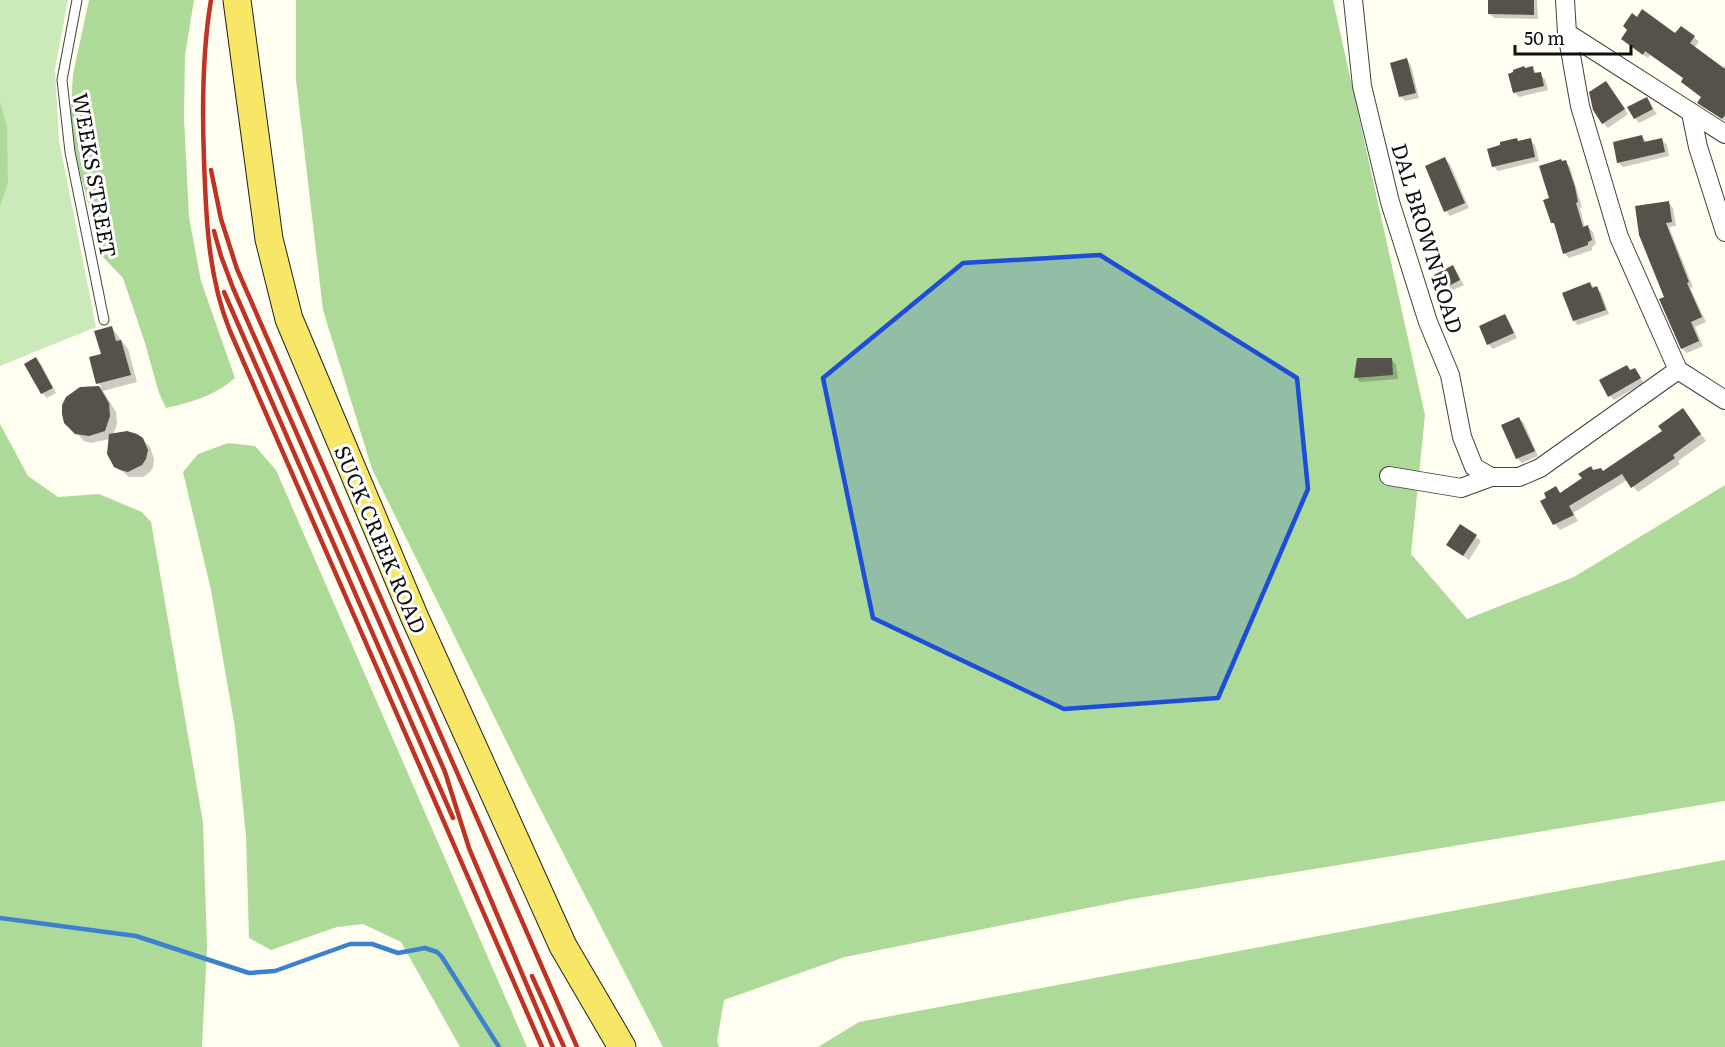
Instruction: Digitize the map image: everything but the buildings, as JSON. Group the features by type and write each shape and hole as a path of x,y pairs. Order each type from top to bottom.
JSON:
{"main road":[{"name":"SUCK CREEK ROAD","path":"237,0 269,239 288,319 411,607 563,946 622,1047"}],"street":[{"name":"DAL BROWN ROAD","path":"1353,0 1362,86 1390,202 1428,322 1450,375 1462,437 1474,467 1491,477"},
{"path":"1565,0 1567,33 1580,105 1619,237 1678,370 1725,400"},
{"path":"1567,33 1725,134"},
{"path":"1691,112 1698,147 1725,232"},
{"path":"1389,476 1461,488 1491,477 1519,477 1540,468 1678,370"}],"lane":[{"name":"WEEKS STREET","path":"77,0 62,80 70,152 104,320"}],"highlighted area":[{"path":"1100,255 1297,378 1308,489 1218,698 1064,709 873,618 823,378 963,263"}],"green space":[{"path":"0,0 68,0 55,69 59,140 96,327 0,366"},
{"path":"89,0 194,0 185,56 184,118 189,217 201,281 235,378 202,398 166,408 159,393 123,278 102,256 78,166 70,122 73,74"},
{"path":"296,0 1333,0 1425,415 1411,554 1467,619 1574,577 1725,485 1725,801 1132,899 845,957 724,1000 717,1041 719,1047 663,1047 526,781 372,469 323,310 296,80"},
{"path":"0,101 7,127 8,183 0,206"},
{"path":"0,424 28,476 58,497 99,494 142,512 151,522 203,822 207,948 202,1047 0,1047"},
{"path":"228,443 255,446 276,470 527,1047 460,1047 401,942 363,924 337,927 271,950 249,938 246,836 235,728 211,590 183,472 198,454"},
{"path":"1725,860 1725,1047 818,1047 859,1022"}],"waterway":[{"path":"0,918 136,936 249,973 275,971 350,944 372,944 398,953 425,948 437,952 442,957 499,1047"}],"railway":[{"path":"211,0 203,80 205,182 210,247 223,311 542,1047"},
{"path":"211,170 221,219 237,269 577,1047"},
{"path":"214,231 233,288 445,772 469,848 553,1047"},
{"path":"224,292 453,818"},
{"path":"532,976 564,1047"}]}
